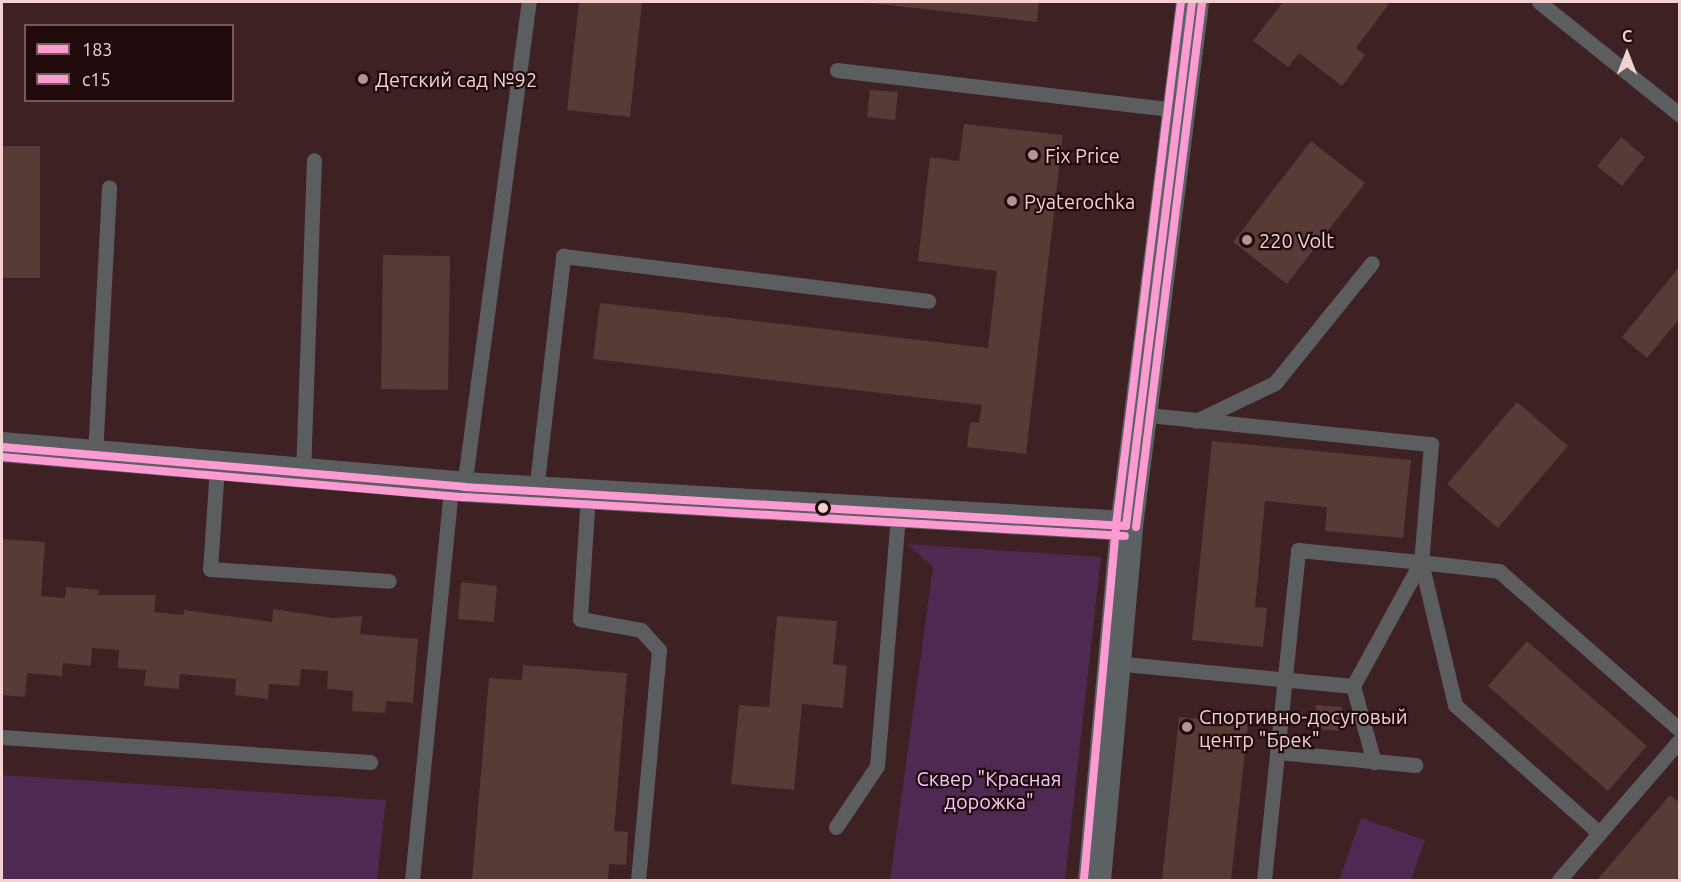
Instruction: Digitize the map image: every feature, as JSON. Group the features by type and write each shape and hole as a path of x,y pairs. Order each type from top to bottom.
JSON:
{"main road":[{"path":"1094,880 1126,526 1192,2"}],"street":[{"path":"2,447 457,486 1126,526"}],"lane":[{"path":"412,880 457,486 529,2"},
{"path":"1539,2 1680,115"},
{"path":"837,70 1179,110"},
{"path":"303,474 314,160"},
{"path":"95,456 109,187"},
{"path":"536,491 563,256 928,301"},
{"path":"1197,420 1275,383 1372,263"},
{"path":"1139,414 1431,444 1421,562 1455,705 1599,833"},
{"path":"217,467 210,569 389,581"},
{"path":"588,494 580,619 640,630 652,636 659,650 638,880"},
{"path":"836,827 877,766 898,513"},
{"path":"1264,880 1298,550 1499,571 1680,730"},
{"path":"1374,762 1353,686 1421,562"},
{"path":"1114,663 1353,686"},
{"path":"2,737 370,762"},
{"path":"1559,880 1680,740"},
{"path":"1277,752 1415,765"}],"green space":[{"name":"Сквер \"Красная дорожка\"","path":"907,544 1101,557 1065,880 890,880 933,567"},
{"path":"2,775 386,800 377,880 2,880"},
{"path":"1361,818 1425,840 1411,880 1339,880"}],"building":[{"path":"579,2 642,2 630,117 567,110"},
{"path":"861,2 1039,2 1037,22"},
{"path":"1283,2 1386,2 1389,4 1356,48 1365,55 1342,86 1299,53 1288,67 1253,41"},
{"path":"870,90 898,92 895,120 867,117"},
{"path":"964,124 1063,135 1026,454 967,447 970,422 979,423 982,405 593,359 600,303 988,348 997,271 918,261 930,157 959,161"},
{"path":"1621,137 1645,157 1622,186 1597,166"},
{"path":"1311,141 1365,183 1287,284 1233,242"},
{"path":"2,146 40,146 40,278 2,278"},
{"path":"383,255 450,256 448,390 381,389"},
{"path":"1680,266 1680,318 1647,358 1622,337"},
{"path":"1517,402 1568,446 1498,528 1447,484"},
{"path":"1212,441 1411,460 1403,538 1325,531 1327,507 1265,501 1255,607 1267,608 1263,647 1192,640"},
{"path":"2,539 45,542 41,596 65,598 66,587 99,590 98,595 156,595 154,612 184,615 184,610 272,622 273,609 333,618 362,616 360,634 418,639 413,703 386,701 385,713 352,711 353,691 327,689 328,671 301,669 299,686 269,684 268,699 235,695 236,679 180,674 179,689 144,686 146,670 118,668 119,650 92,648 91,666 63,663 62,676 27,673 25,697 2,695"},
{"path":"461,582 497,586 494,622 458,619"},
{"path":"777,616 837,621 833,664 847,666 843,708 802,704 794,790 731,784 739,705 769,707"},
{"path":"1527,641 1647,746 1608,791 1488,686"},
{"path":"523,665 627,673 614,831 628,832 626,865 609,864 608,880 472,880 489,678 522,680"},
{"path":"1316,705 1342,707 1340,731 1314,729"},
{"path":"1179,717 1248,724 1231,880 1162,880"},
{"path":"1670,795 1680,803 1680,875 1675,880 1597,880"}],"transit line":[{"path":"1084,879 1116,525 1181,2"},
{"name":"183","path":"1126,526 1192,2"},
{"name":"с15","path":"1136,527 1202,3"},
{"name":"183","path":"2,447 464,487 1126,526"},
{"name":"с15","path":"2,457 463,497 1125,536"}],"place":[{"name":"Детский сад №92","path":"363,79"},
{"name":"Fix Price","path":"1033,155"},
{"name":"Pyaterochka","path":"1012,201"},
{"name":"220 Volt","path":"1247,240"},
{"name":"Спортивно-досуговый центр \"Брек\"","path":"1187,727"}]}
